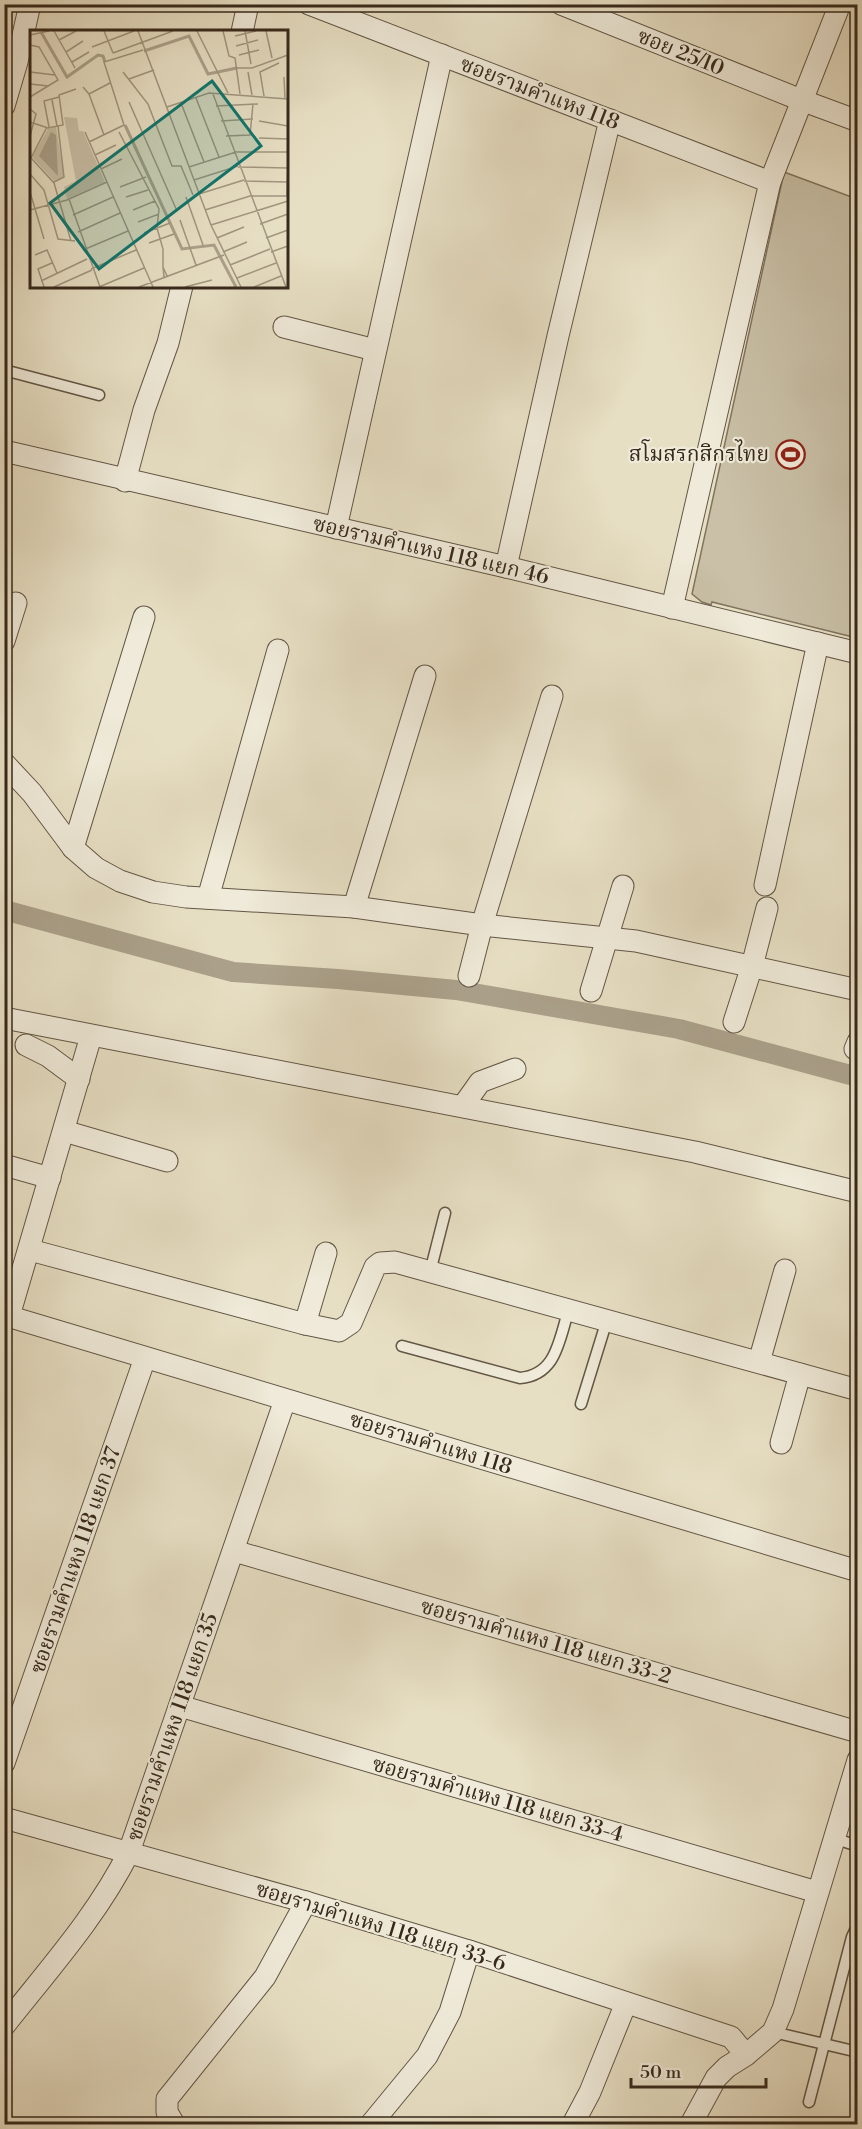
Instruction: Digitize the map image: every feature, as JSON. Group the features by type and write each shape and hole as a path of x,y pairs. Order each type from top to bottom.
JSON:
{"street":[{"path":"4,106 30,4"},
{"path":"242,30 248,4"},
{"name":"ซอยรามคำแหง 118","path":"309,4 770,182"},
{"name":"ซอย 25/10","path":"561,4 858,121"},
{"path":"672,608 770,182 840,4"},
{"path":"336,528 442,56"},
{"path":"506,567 610,120"},
{"path":"125,481 144,410 168,344 182,288"},
{"path":"284,327 375,350"},
{"name":"ซอยรามคำแหง 118 แยก 46","path":"4,452 506,567 858,653"},
{"path":"4,641 16,603"},
{"path":"73,848 144,617"},
{"path":"765,885 818,643"},
{"path":"208,898 278,650"},
{"path":"354,907 425,676"},
{"path":"470,976 482,925 552,696"},
{"path":"4,763 32,793 73,848 96,868 153,892 208,898 354,907 482,925 636,941 858,990"},
{"path":"591,991 623,886"},
{"path":"734,1022 767,909"},
{"path":"4,1018 695,1152 858,1192"},
{"path":"7,1316 30,1250 92,1036"},
{"path":"26,1044 48,1056 79,1079"},
{"path":"463,1106 480,1082 515,1069"},
{"path":"64,1131 167,1161"},
{"path":"4,1165 50,1178"},
{"path":"30,1250 304,1324 339,1330 351,1323 375,1267 380,1263 395,1262 858,1390"},
{"path":"304,1324 326,1253"},
{"path":"759,1362 786,1270"},
{"name":"ซอยรามคำแหง 118","path":"7,1316 858,1571"},
{"name":"ซอยรามคำแหง 118 แยก 37","path":"4,1763 145,1358"},
{"path":"781,1443 801,1374"},
{"name":"ซอยรามคำแหง 118 แยก 35","path":"4,2026 96,1909 114,1883 129,1852 285,1400"},
{"name":"ซอยรามคำแหง 118 แยก 33-2","path":"234,1551 858,1732"},
{"name":"ซอยรามคำแหง 118 แยก 33-4","path":"180,1706 817,1892"},
{"path":"691,2124 716,2078 774,2032 783,2009 858,1760"},
{"name":"ซอยรามคำแหง 118 แยก 33-6","path":"4,1818 306,1902 469,1951 731,2037 746,2055"},
{"path":"174,2124 167,2112 167,2099 265,1977 306,1902"},
{"path":"371,2124 427,2056 450,2012 469,1951"},
{"path":"573,2124 590,2092 626,2002"}],"lane":[{"path":"4,370 99,395"},
{"path":"430,1272 445,1213"},
{"path":"402,1347 510,1376 530,1377 551,1363 569,1310"},
{"path":"581,1404 607,1320"},
{"path":"833,1838 858,1846"},
{"path":"809,2102 852,1937 858,1924"},
{"path":"774,2032 858,2052"}],"shaded area":[{"name":"สโมสรกสิกรไทย","path":"784,172 857,199 857,638 712,602 711,605 702,602 692,594"}],"waterway":[{"path":"4,910 233,972 456,990 679,1029 858,1077"}],"place":[{"name":"สโมสรกสิกรไทย","path":"790,454"}]}
